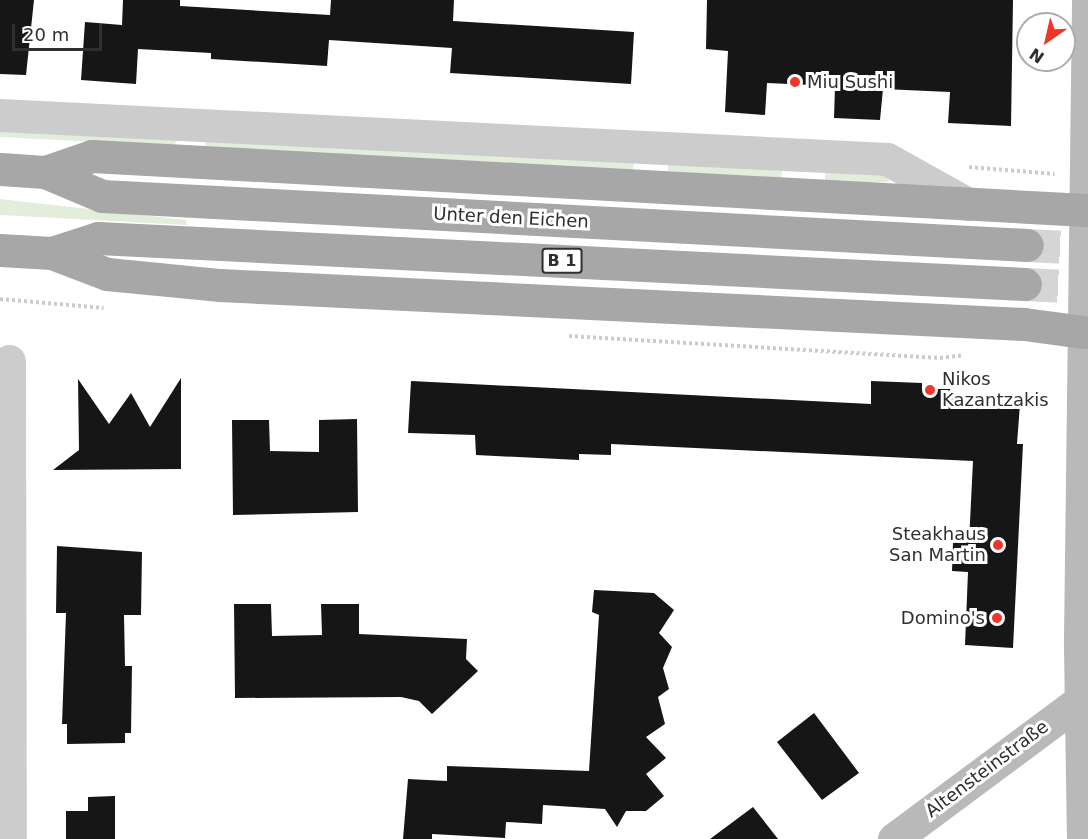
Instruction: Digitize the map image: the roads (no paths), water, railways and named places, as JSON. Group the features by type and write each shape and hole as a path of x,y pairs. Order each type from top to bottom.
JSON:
{"main road":[{"path":"1083,839 1088,0"},
{"path":"45,172 92,156 1087,210"},
{"name":"Unter den Eichen","path":"0,169 45,172 102,196 1027,245"},
{"name":"B 1","path":"0,250 52,253 98,238 1025,284"},
{"path":"52,253 107,274 220,285 1024,324 1086,332"},
{"name":"Altensteinstraße","path":"894,839 1084,699"}],"street":[{"path":"0,115 887,159 968,204"},
{"path":"9,361 10,839"}],"tunnel":[{"path":"1027,245 1088,248"},
{"path":"1025,284 1088,287"}],"place":[{"name":"Miu Sushi","path":"795,82"},
{"name":"Nikos Kazantzakis","path":"930,390"},
{"name":"Steakhaus San Martin","path":"998,545"},
{"name":"Domino's","path":"997,618"}]}
